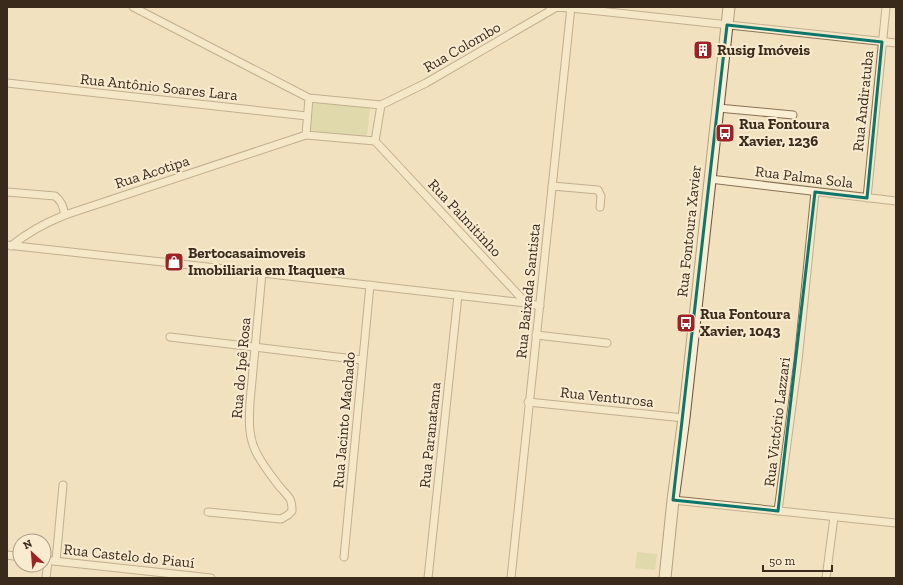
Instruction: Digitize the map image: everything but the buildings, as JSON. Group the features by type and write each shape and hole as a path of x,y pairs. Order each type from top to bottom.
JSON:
{"main road":[{"name":"Rua Fontoura Xavier","path":"665,578 729,7"}],"street":[{"path":"133,7 309,98 381,106 375,141 306,135 309,98"},
{"path":"553,7 896,43"},
{"name":"Rua Colombo","path":"381,106 426,83 553,7"},
{"name":"Rua Andiratuba","path":"867,198 886,7"},
{"name":"Rua Baixada Santista","path":"510,578 571,8"},
{"name":"Rua Antônio Soares Lara","path":"7,83 307,116"},
{"path":"718,108 793,115"},
{"name":"Rua Acotipa","path":"9,246 41,226 65,215 306,135"},
{"name":"Rua Palmitinho","path":"375,141 526,303"},
{"name":"Rua Palma Sola","path":"710,179 896,201"},
{"path":"552,186 598,190 601,196 600,207"},
{"path":"7,192 55,196 59,199 65,215"},
{"name":"Rua Victório Lazzari","path":"778,512 798,361 815,192"},
{"path":"9,246 370,285 526,303 540,306"},
{"name":"Rua do Ipê Rosa","path":"208,512 281,519 288,516 292,511 290,499 256,453 250,436 250,402 262,273"},
{"name":"Rua Jacinto Machado","path":"344,557 370,285"},
{"name":"Rua Paranatama","path":"428,578 458,295"},
{"path":"536,335 607,343"},
{"path":"170,337 362,360"},
{"name":"Rua Venturosa","path":"528,402 684,418"},
{"path":"56,561 63,485"},
{"path":"673,500 896,523"},
{"path":"826,578 834,516"},
{"name":"Rua Castelo do Piauí","path":"52,561 211,578"}],"highlighted area":[{"path":"727,25 882,42 867,198 815,192 778,511 673,500"}],"green space":[{"path":"314,101 370,107 367,137 310,131"},
{"path":"637,552 657,554 655,570 635,568"}],"place":[{"name":"Rusig Imóveis","path":"703,50"},
{"name":"Rua Fontoura Xavier, 1236","path":"725,133"},
{"name":"Bertocasaimoveis Imobiliaria em Itaquera","path":"174,262"},
{"name":"Rua Fontoura Xavier, 1043","path":"686,323"}]}
